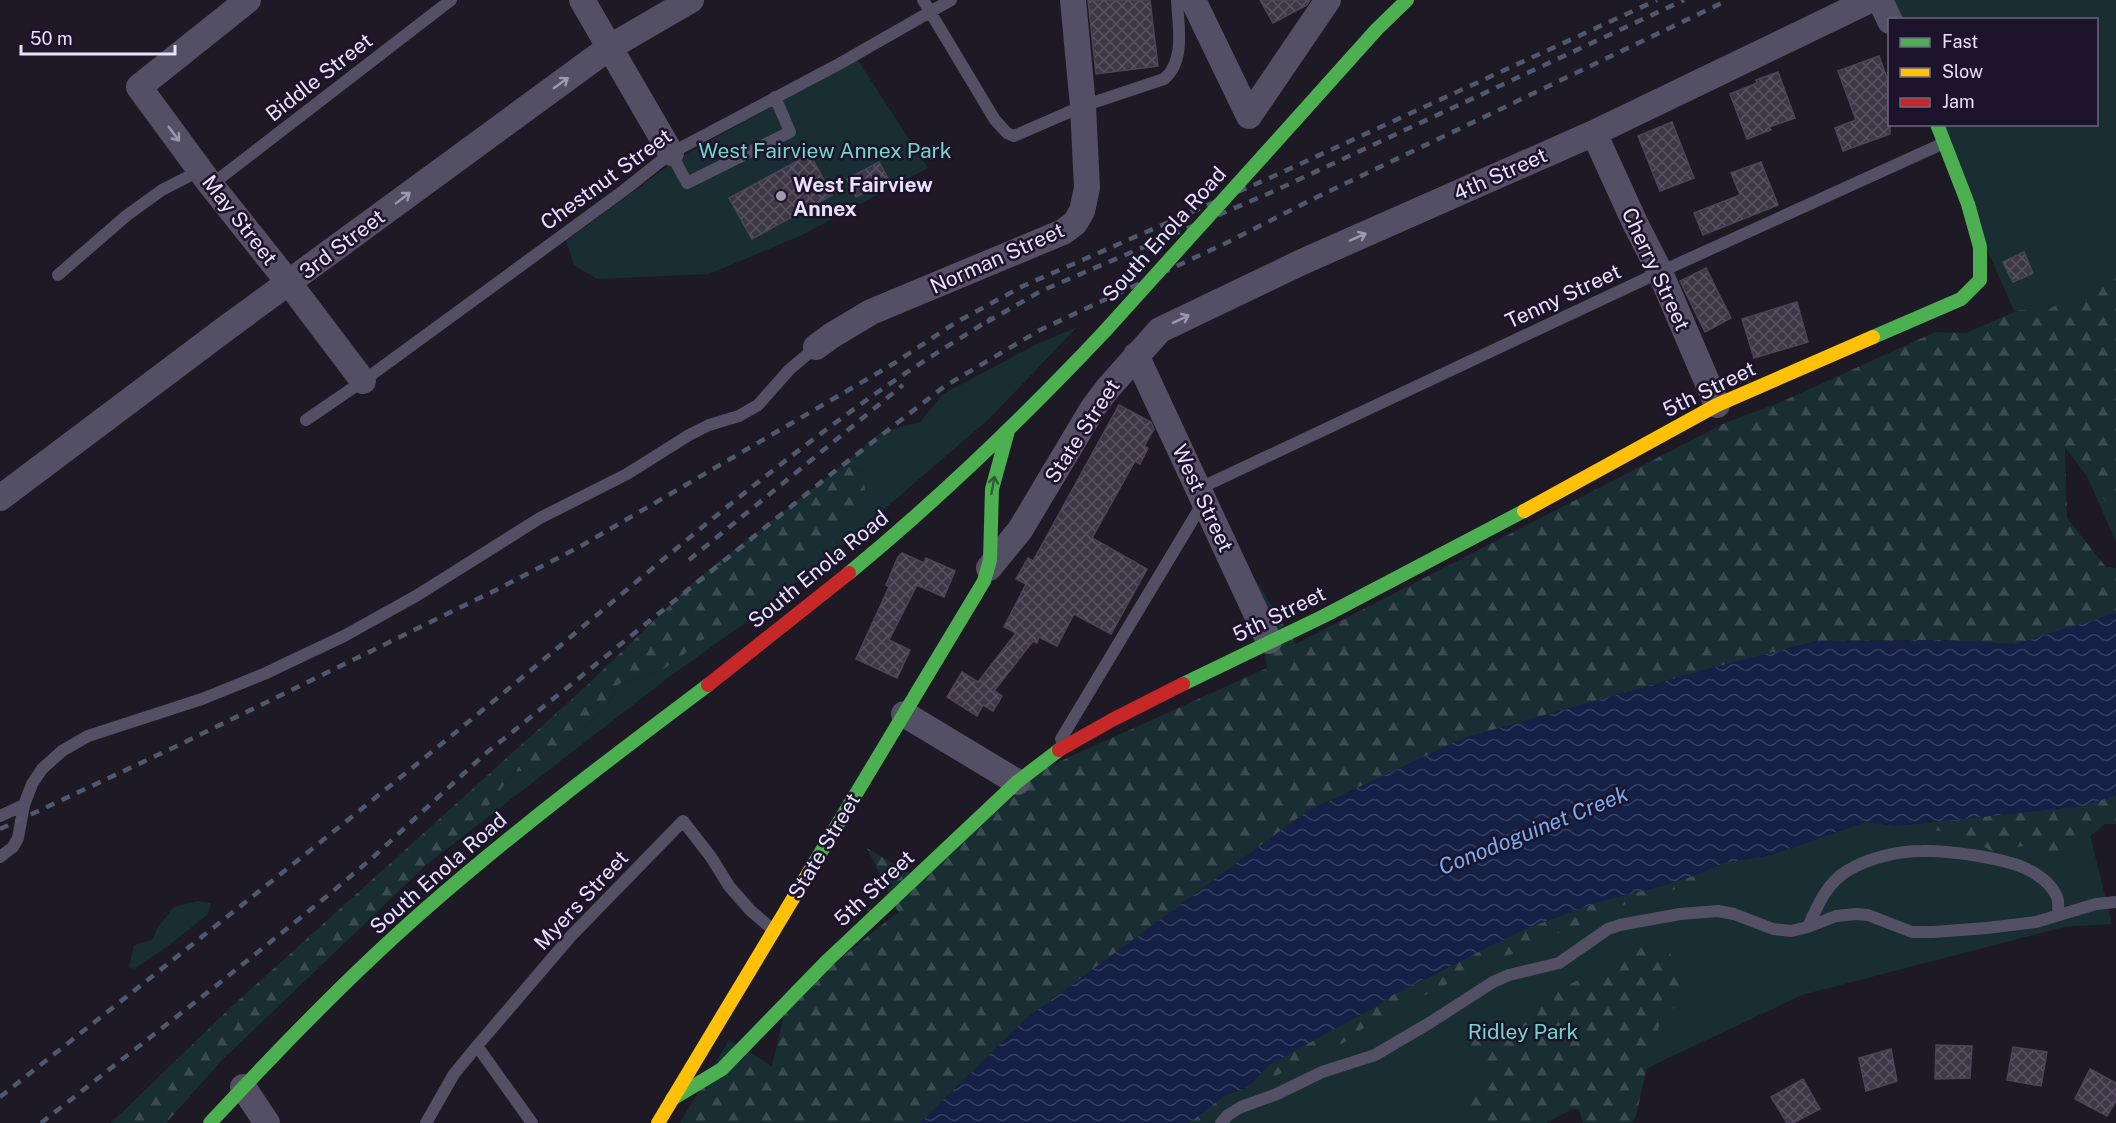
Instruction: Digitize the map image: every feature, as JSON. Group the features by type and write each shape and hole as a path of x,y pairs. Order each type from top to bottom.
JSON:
{"main road":[{"name":"South Enola Road","path":"210,1123 319,1008 423,912 546,809 830,589 958,486 1008,430 1105,331 1369,38 1407,0"},
{"path":"1938,126 1946,142"},
{"name":"5th Street","path":"672,1099 722,1069 828,960 1017,782 1051,756 1112,720 1478,537 1717,405 1961,299 1980,279 1980,247 1968,204 1946,142"},
{"name":"State Street","path":"658,1123 989,568 992,556 989,518 992,488 1008,430"},
{"name":"State Street","path":"978,518 990,542"}],"street":[{"name":"May Street","path":"248,0 139,87 206,178 363,381"},
{"path":"582,0 671,153"},
{"name":"3rd Street","path":"0,498 610,47 691,0"},
{"name":"Norman Street","path":"816,347 871,312 1063,232 1075,223 1082,211 1087,188 1083,106 1073,0"},
{"path":"1193,0 1249,116 1328,0"},
{"name":"4th Street","path":"1137,355 1160,330 1168,325 1302,262 1594,133 1870,0"},
{"path":"1880,0 1889,18"},
{"name":"Cherry Street","path":"1594,133 1659,272 1717,405"},
{"name":"West Street","path":"1137,355 1269,641"},
{"name":"State Street","path":"989,568 1020,530 1093,408 1137,355"},
{"path":"904,714 1017,782"},
{"path":"243,1087 267,1123"}],"lane":[{"name":"Biddle Street","path":"58,274 126,216 162,190 206,178 451,0"},
{"path":"922,0 995,120 1007,133 1014,136 1083,106 1164,79 1171,73 1178,59 1177,0"},
{"name":"Chestnut Street","path":"306,420 623,191 671,153 838,64 951,0"},
{"path":"671,153 687,183 790,132 775,97"},
{"name":"Tenny Street","path":"1201,495 1659,272 1946,142"},
{"path":"0,857 13,847 18,838 24,805 32,784 42,769 62,751 88,736 202,699 264,674 344,636 416,596 540,518 627,474 689,435 709,425 739,416 758,405 789,370 816,347"},
{"path":"1051,756 1201,495"},
{"path":"0,816 24,805"},
{"name":"Myers Street","path":"426,1123 454,1074 477,1046 571,936 683,821 711,856 729,886 750,910 773,930"},
{"path":"1808,927 1817,905 1829,886 1845,872 1866,861 1921,850 1984,858 2025,868 2039,876 2058,898 2058,915"},
{"path":"1221,1123 1228,1115 1241,1107 1277,1094 1322,1072 1375,1055 1493,982 1509,975 1559,963 1608,929 1620,925 1680,914 1718,911 1734,914 1773,929 1791,931 1836,916 1856,914 1868,915 1912,932 1933,932 2036,922 2097,904 2116,902"},
{"path":"477,1046 532,1123"}],"green space":[{"path":"1877,0 2116,0 2116,542 1932,126 2098,126 2098,18 1889,18"},
{"name":"West Fairview Annex Park","path":"857,59 928,168 800,236 709,274 597,279 574,265 566,241 679,158"},
{"path":"2116,277 2116,515 2065,447 2067,518 2106,567 2116,568 2116,613 2016,644 1940,640 1817,641 1464,738 1306,812 1023,1021 920,1123 680,1123 729,1040 772,1066 787,1001 898,912 867,848 919,879 1045,768 1267,668 1255,579 1296,644 1725,423 1781,402 1935,332 1966,333 2019,310 2047,310"},
{"path":"1077,327 990,418 839,548 748,621 673,674 426,865 489,805 514,772 534,769 605,709 619,684 664,669 862,472 844,464 881,432 920,422 943,394 1035,345"},
{"path":"844,464 862,472 866,495 841,536 664,669 619,684 605,709 534,769 514,772 489,805 222,1060 166,1123 111,1123 229,1009 584,688 696,580"},
{"path":"2116,795 2116,824 2105,824 2064,858 2035,844 1992,851 1957,833 1897,826 2082,806"},
{"name":"Ridley Park","path":"2083,806 2112,924 2064,927 1802,995 1660,1062 1546,1123 1189,1123 1375,1007 1723,863 1771,855 1865,822 1897,826"},
{"path":"1723,863 1700,882 1628,903 1480,967 1369,1024 1345,1042 1294,1068 1248,1087 1270,1064 1375,1007 1394,994 1525,929 1601,901 1702,873"},
{"path":"197,901 211,903 208,914 172,943 134,969 129,967 134,945 152,940 158,927 174,907"},
{"path":"1642,947 1670,953 1681,971 1681,1001 1661,1020 1649,1058 1636,1116 1632,1123 1583,1123 1579,1109 1562,1109 1542,1118 1541,1123 1472,1123 1470,1116 1472,1098 1486,1088 1488,1072 1469,1057 1471,1042 1498,1023 1528,1017 1554,991 1597,972"},
{"path":"1248,1087 1202,1123 1189,1123 1224,1096"}],"water":[{"name":"Conodoguinet Creek","path":"2116,613 2116,795 2083,806 1897,826 1864,822 1771,855 1723,863 1669,884 1601,901 1525,929 1394,994 1375,1007 1270,1064 1248,1087 1224,1096 1189,1123 920,1123 1023,1021 1306,812 1464,738 1817,641 1940,640 2016,644"}],"building":[{"path":"1088,0 1150,0 1158,66 1096,74"},
{"path":"1260,0 1310,0 1307,5 1273,23"},
{"path":"1879,56 1888,81 1890,134 1843,151 1835,128 1856,120 1838,71"},
{"path":"1778,72 1795,118 1769,127 1771,130 1747,139 1730,94 1757,83 1756,80"},
{"path":"1672,122 1694,178 1660,191 1638,136"},
{"name":"West Fairview Annex","path":"810,154 832,195 752,239 729,198"},
{"path":"879,162 889,180 856,197 847,179"},
{"path":"1761,162 1778,205 1703,235 1694,213 1740,195 1731,173"},
{"path":"2024,252 2033,273 2013,282 2003,262"},
{"path":"1706,268 1731,318 1705,332 1680,281"},
{"path":"1797,302 1808,342 1754,358 1742,319"},
{"path":"1119,405 1151,422 1154,429 1144,446 1148,448 1140,464 1135,461 1092,538 1147,569 1111,634 1074,614 1057,646 1039,637 1037,643 1033,641 994,691 1002,696 993,711 983,705 977,716 947,697 962,672 978,682 1016,633 1004,627 1026,584 1016,579 1028,558 1033,561"},
{"path":"902,553 924,563 926,558 955,571 944,597 917,585 889,640 910,650 897,678 856,659 889,587 886,585 898,557"},
{"path":"1936,1045 1972,1046 1970,1078 1935,1079"},
{"path":"2013,1047 2047,1052 2041,1086 2007,1080"},
{"path":"1891,1049 1897,1081 1866,1091 1859,1058"},
{"path":"2090,1069 2116,1083 2116,1101 2107,1116 2075,1099"},
{"path":"1803,1079 1820,1109 1793,1123 1787,1123 1771,1097"}],"railway":[{"path":"0,829 179,745 581,546 893,364 955,323 1023,286 1274,176 1657,0"},
{"path":"987,322 1041,291 1272,192 1684,0"},
{"path":"41,1123 320,902 371,859 485,754 830,475 945,386 1040,330 1226,243 1728,0"},
{"path":"0,1097 390,786 784,462 889,384 992,318"},
{"path":"689,560 903,385"}],"traffic: fast":[{"path":"1263,156 1377,29 1407,0"},
{"path":"1873,337 1961,299 1980,280 1980,247 1968,204 1938,126"},
{"path":"1105,331 1263,156"},
{"path":"849,573 981,456 1105,331"},
{"path":"809,872 984,581 990,560 992,489 1008,431"},
{"path":"1183,684 1324,616 1524,511"},
{"path":"210,1123 314,1014 457,881 599,767 708,685"},
{"path":"672,1099 722,1069 828,960 1017,782 1059,750"}],"traffic: slow":[{"path":"1524,511 1717,405 1873,337"},
{"path":"658,1123 809,872"}],"traffic: jam":[{"path":"708,685 849,573"},
{"path":"1059,750 1183,684"}],"place":[{"name":"West Fairview Annex","path":"781,196"}]}
